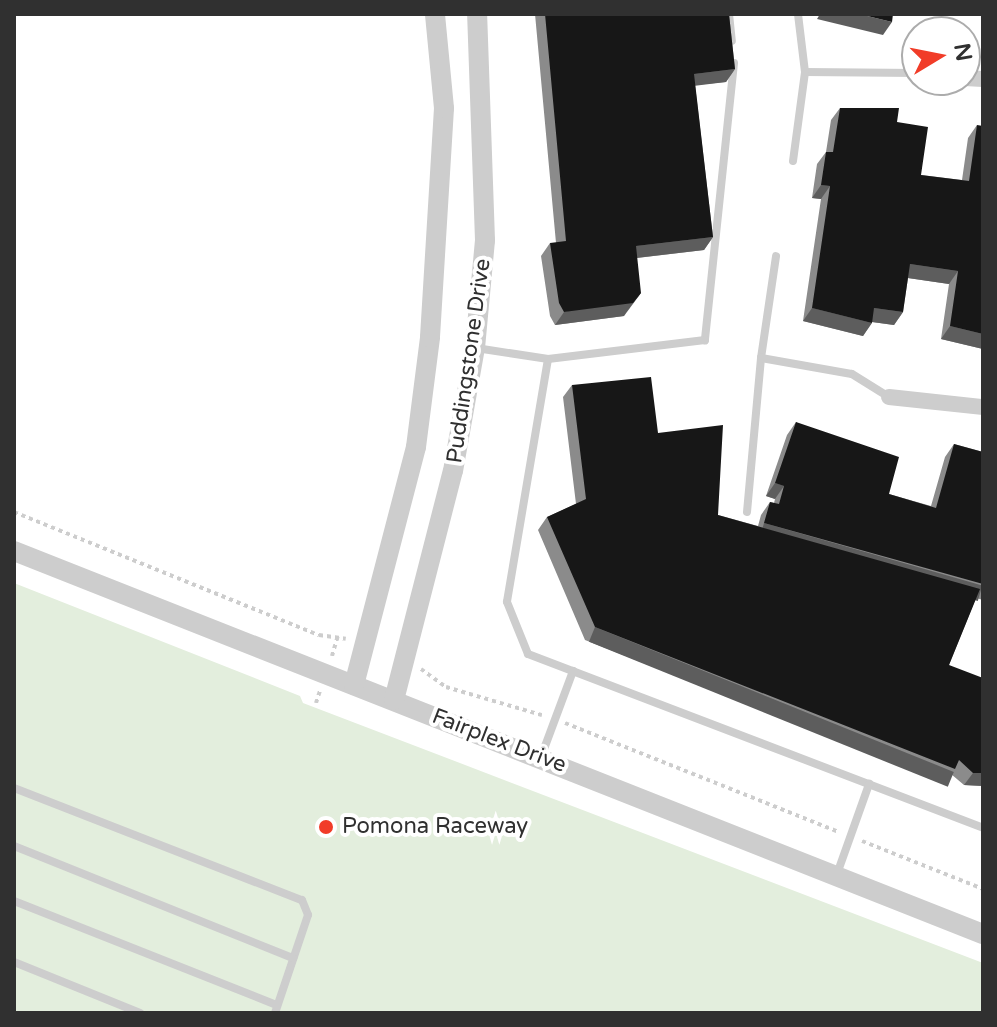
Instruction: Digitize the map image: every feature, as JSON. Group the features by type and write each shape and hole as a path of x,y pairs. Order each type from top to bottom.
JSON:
{"street":[{"name":"Puddingstone Drive","path":"354,685 416,447 430,337 443,161 435,14"},
{"name":"Puddingstone Drive","path":"394,700 453,471 475,348 485,240 477,14"},
{"path":"889,397 983,407"},
{"name":"Fairplex Drive","path":"14,551 983,934"}],"lane":[{"path":"475,348 548,359 705,340 736,85 729,14"},
{"path":"793,161 805,72 798,14"},
{"path":"805,72 901,73"},
{"path":"747,512 761,358 776,256"},
{"path":"761,358 852,374 889,397"},
{"path":"548,359 507,602 528,654 983,828"},
{"path":"541,757 573,671"},
{"path":"836,877 869,784"},
{"path":"14,788 302,900 308,915 276,1009 14,901"},
{"path":"14,846 293,958"},
{"path":"14,962 140,1013"}],"path":[{"path":"14,512 319,635 338,635"},
{"path":"432,672 446,687 553,719 983,889"}],"green space":[{"name":"Pomona Raceway","path":"14,583 300,696 303,703 983,963 983,1013 14,1013"}],"building":[{"path":"545,14 729,14 735,69 694,74 713,237 636,246 641,293 633,303 564,312 559,303 550,243 566,241"},
{"path":"859,14 893,14 892,22"},
{"path":"840,108 899,108 897,122 928,127 921,175 969,181 977,125 983,126 983,334 950,326 958,271 910,264 903,312 874,308 872,323 812,308 830,186 821,185 826,152 833,152"},
{"path":"651,377 658,433 723,425 718,515 980,589 949,665 983,678 983,773 973,773 959,760 955,769 595,627 547,517 586,499 572,385"},
{"path":"796,422 899,457 889,494 936,508 954,444 983,452 983,584 764,523 770,502 779,504 784,486 775,483"}],"place":[{"name":"Pomona Raceway","path":"326,827"}]}
